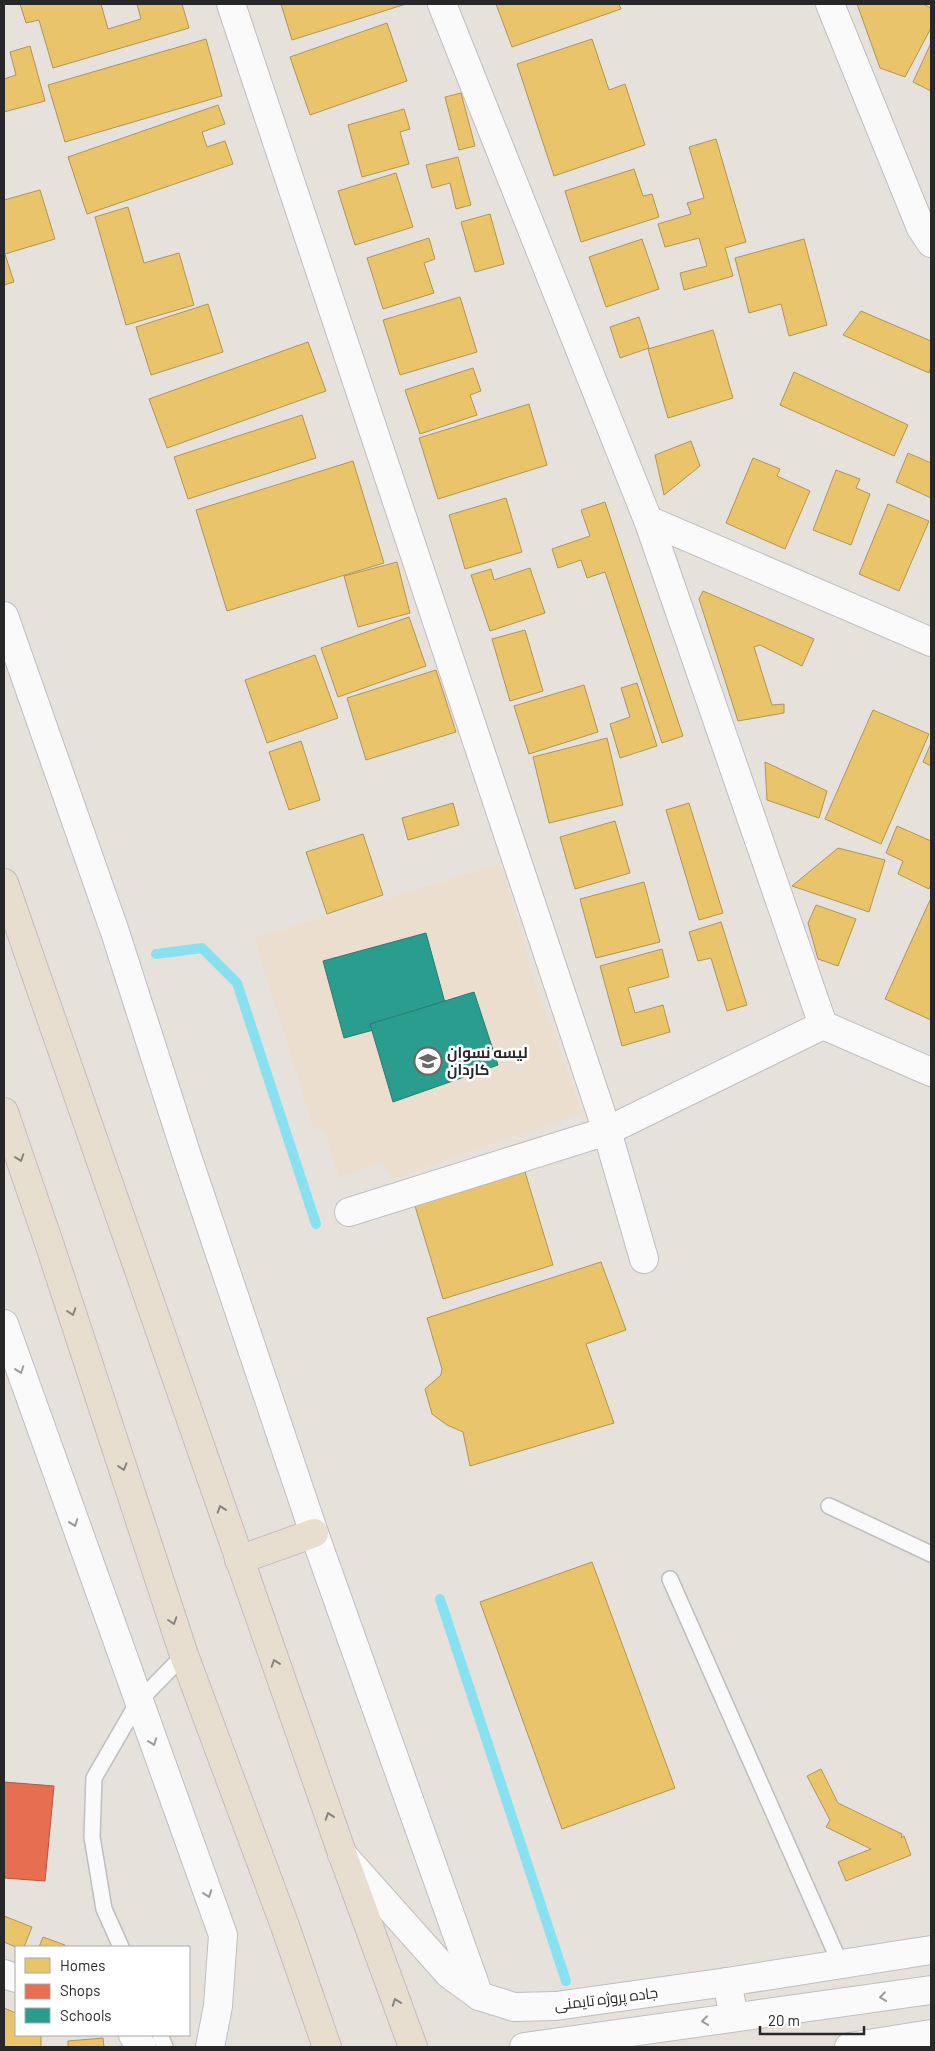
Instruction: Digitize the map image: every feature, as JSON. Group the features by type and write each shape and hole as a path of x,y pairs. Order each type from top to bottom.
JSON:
{"main road":[{"path":"4,883 239,1560 342,1853 413,2047"},
{"path":"4,1112 184,1655 285,1926 327,2047"},
{"path":"239,1560 314,1533"}],"street":[{"path":"232,4 607,1131 644,1259"},
{"path":"442,4 648,520 823,1025 931,1072"},
{"path":"830,4 921,228 931,243"},
{"path":"648,520 931,642"},
{"path":"4,616 115,932 186,1153 314,1533 479,1996"},
{"path":"349,1212 607,1131 823,1025"},
{"path":"4,1324 223,1935 218,2006 210,2047"},
{"name":"جاده پروژه تایمنی","path":"342,1853 449,1974 479,1996 514,2007 556,2006 727,1982 931,1950"},
{"path":"727,1982 734,2016"},
{"path":"524,2047 734,2016 931,1990"},
{"path":"849,2047 931,2034"},
{"path":"134,2036 142,2047"}],"lane":[{"path":"829,1506 931,1554"},
{"path":"670,1579 840,1963"},
{"path":"121,1946 104,1909 92,1837 94,1778 138,1702 184,1655"}],"shaded area":[{"name":"لیسه نسوان کاردان","path":"501,864 533,976 582,1113 393,1179 383,1162 339,1177 325,1132 313,1126 254,938"}],"building: Homes":[{"path":"20,4 101,4 108,29 141,19 137,4 182,4 189,28 53,68 39,20 26,23"},
{"path":"281,4 406,4 292,40"},
{"path":"496,4 619,4 621,9 512,47"},
{"path":"857,4 923,4 931,8 931,28 905,77 880,68"},
{"path":"387,23 407,81 310,115 290,57"},
{"path":"206,39 222,96 65,142 48,85"},
{"path":"592,39 609,90 625,84 645,145 554,176 517,64"},
{"path":"931,43 931,91 913,82"},
{"path":"30,46 45,101 4,112 4,79 16,75 10,52"},
{"path":"461,93 475,146 459,150 445,97"},
{"path":"218,105 225,124 202,132 207,147 225,141 233,164 87,214 68,157"},
{"path":"404,109 410,129 400,132 409,164 362,177 348,125"},
{"path":"716,139 746,242 725,248 733,276 684,290 680,273 707,266 699,238 665,247 658,224 691,214 687,203 704,198 689,147"},
{"path":"458,157 471,205 456,209 450,183 432,188 426,165"},
{"path":"634,169 643,196 652,194 659,217 581,242 565,191"},
{"path":"396,173 413,227 355,245 338,191"},
{"path":"40,190 55,239 5,254 14,282 4,285 4,200"},
{"path":"128,207 144,263 179,253 194,305 126,325 95,217"},
{"path":"490,214 504,264 475,272 461,222"},
{"path":"429,238 435,259 424,263 434,293 383,309 367,258"},
{"path":"642,239 659,289 606,307 589,257"},
{"path":"804,239 827,325 789,336 781,304 749,313 735,258"},
{"path":"460,297 477,352 400,375 383,320"},
{"path":"208,304 223,352 151,375 136,327"},
{"path":"861,311 931,341 931,366 929,373 843,335"},
{"path":"639,317 649,348 620,358 610,327"},
{"path":"713,330 733,398 668,418 648,349"},
{"path":"308,342 326,391 167,448 149,399"},
{"path":"473,368 481,391 470,395 477,415 420,434 405,390"},
{"path":"794,372 908,425 894,456 780,405"},
{"path":"529,404 547,465 438,499 419,438"},
{"path":"302,415 316,458 188,499 174,457"},
{"path":"691,441 700,466 664,495 655,455"},
{"path":"908,453 931,463 931,498 896,482"},
{"path":"753,458 780,469 777,476 810,491 785,549 726,523"},
{"path":"353,461 384,563 227,611 196,510"},
{"path":"836,470 860,479 856,488 870,494 851,545 813,530"},
{"path":"506,498 522,552 465,569 449,515"},
{"path":"605,502 683,736 662,743 605,572 587,578 581,560 558,568 552,549 590,536 581,510"},
{"path":"888,504 929,521 899,591 859,574"},
{"path":"397,562 410,613 358,627 344,576"},
{"path":"530,568 545,613 490,631 471,575 491,569 494,580"},
{"path":"703,591 814,639 802,666 760,645 754,647 772,705 784,704 784,713 738,721 699,599"},
{"path":"409,617 426,666 338,697 321,648"},
{"path":"525,630 543,691 510,701 492,639"},
{"path":"315,655 338,718 267,743 245,680"},
{"path":"436,670 456,732 366,760 347,698"},
{"path":"637,683 657,746 620,758 610,724 630,717 621,688"},
{"path":"584,685 598,732 529,754 514,706"},
{"path":"873,710 929,734 881,844 825,819"},
{"path":"607,738 623,805 549,823 533,757"},
{"path":"301,741 320,800 289,810 269,752"},
{"path":"931,743 931,766 923,762"},
{"path":"765,762 827,791 819,818 767,800"},
{"path":"453,803 459,825 408,840 402,818"},
{"path":"689,803 723,913 699,920 666,810"},
{"path":"615,821 630,873 575,889 560,837"},
{"path":"897,826 931,841 931,883 929,889 898,874 903,861 886,853"},
{"path":"363,834 383,895 327,914 306,852"},
{"path":"838,848 885,860 869,912 792,886"},
{"path":"644,882 660,942 596,958 580,899"},
{"path":"931,898 931,1020 885,999"},
{"path":"816,905 856,919 838,966 818,959 808,923"},
{"path":"721,922 747,1005 727,1011 711,958 698,961 689,932"},
{"path":"662,949 669,977 628,988 635,1013 663,1005 670,1032 622,1046 600,966"},
{"path":"525,1172 553,1265 443,1299 415,1206"},
{"path":"601,1262 626,1330 586,1344 614,1423 470,1466 463,1432 447,1425 432,1414 425,1389 441,1375 442,1369 427,1318"},
{"path":"592,1562 675,1788 562,1829 480,1602"},
{"path":"821,1769 838,1803 902,1834 901,1838 904,1836 911,1855 846,1881 838,1862 871,1849 826,1827 830,1820 807,1776"},
{"path":"4,1916 32,1927 24,1946 15,1947 4,1942"},
{"path":"43,1937 65,1945 64,1946 39,1946"},
{"path":"4,2008 15,2013 15,2036 41,2036 41,2047 4,2047"},
{"path":"103,2038 104,2047 68,2047 68,2041"}],"building: Shops":[{"path":"4,1782 54,1786 45,1881 4,1878"}],"building: Schools":[{"path":"426,933 447,1010 344,1038 323,961"},
{"path":"474,992 498,1065 393,1102 370,1024"}],"waterway":[{"path":"156,954 202,948 237,983 316,1224"},
{"path":"440,1599 566,1981"}],"place":[{"name":"لیسه نسوان کاردان","path":"428,1061"}]}
